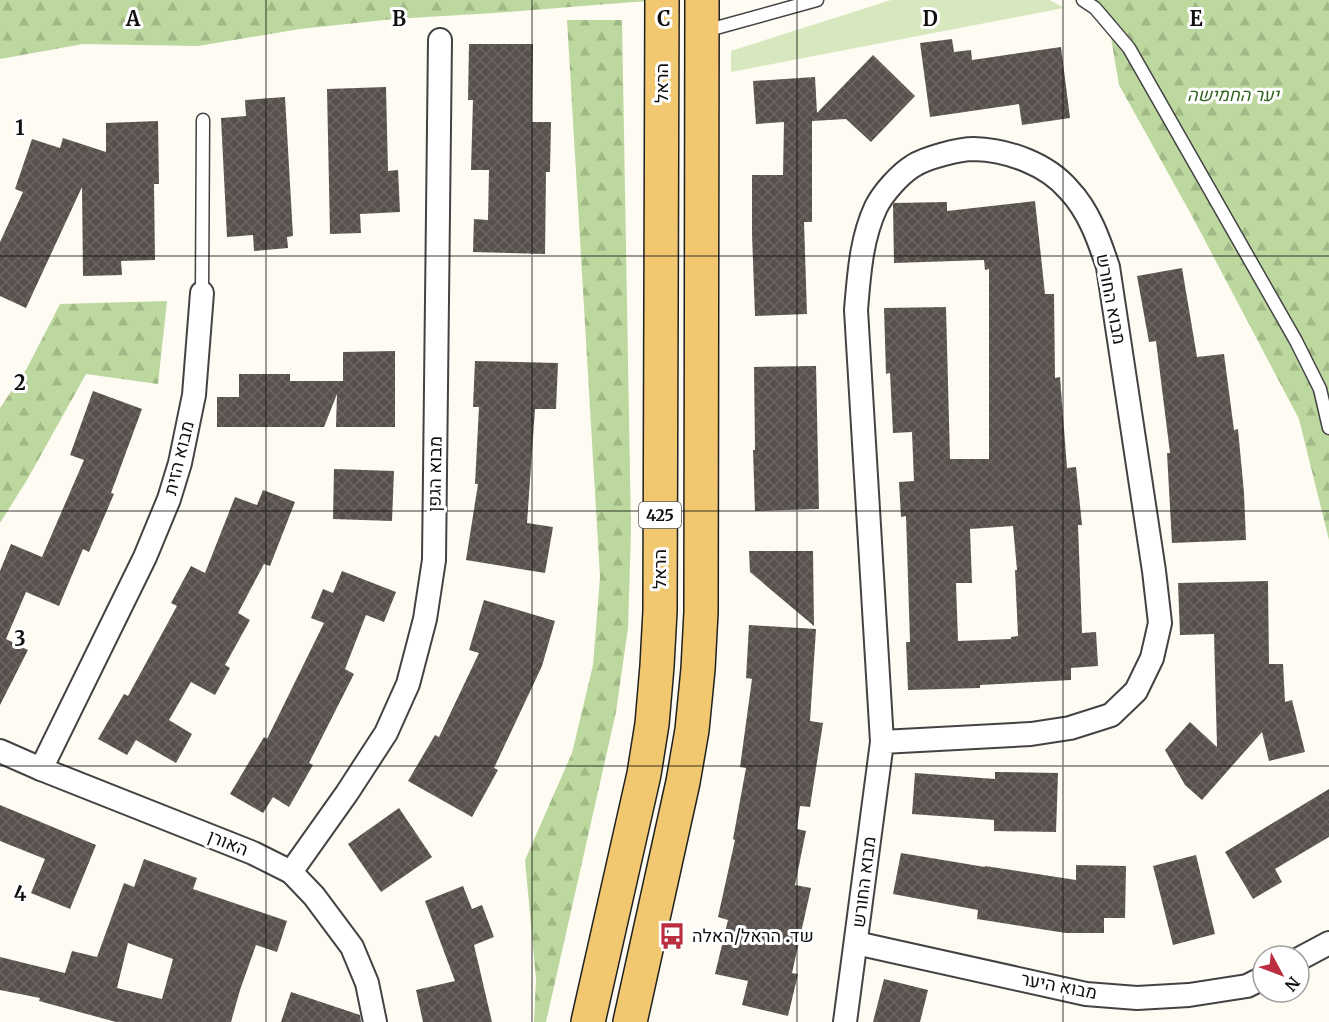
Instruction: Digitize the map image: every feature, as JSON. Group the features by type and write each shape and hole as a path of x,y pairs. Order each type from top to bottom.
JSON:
{"main road":[{"name":"הראל","path":"588,1022 644,774 652,724 657,666 660,611 662,0"},
{"name":"425","path":"630,1022 683,782 693,730 698,669 702,16"}],"street":[{"name":"מבוא הגפן","path":"291,872 386,733 408,684 425,619 434,560 440,40"},
{"name":"מבוא החורש","path":"845,1022 882,742 856,310 859,267 867,232 877,205 892,185 913,165 938,155 973,149 1003,153 1050,173 1069,190 1098,237 1108,267 1160,623 1152,658 1136,692 1111,715 1070,728 1031,734 882,742"},
{"name":"מבוא הזית","path":"41,769 145,557 169,499 180,463 194,395 202,293"},
{"name":"האורן","path":"0,751 253,853 291,872 314,896 352,947 368,983 375,1022"},
{"name":"מבוא היער","path":"856,943 1086,994 1137,998 1189,995 1251,984"},
{"path":"1311,953 1329,943"}],"lane":[{"path":"702,16 817,0"},
{"path":"1083,0 1095,8 1129,48 1296,341 1320,389 1329,428"},
{"name":"מבוא הזית","path":"202,293 203,120"}],"green space":[{"path":"0,0 674,0 394,19 300,29 198,46 83,44 0,59"},
{"path":"891,0 1050,0 1064,8 731,72 731,51"},
{"name":"יער החמישה","path":"1091,0 1329,0 1329,540 1299,419 1192,216 1119,85 1107,14"},
{"path":"567,20 622,20 631,531 628,628 616,712 546,1022 534,1022 536,979 525,860 572,753 593,665 600,577"},
{"path":"167,301 158,384 86,374 27,480 0,523 0,408 27,368 60,304"}],"building":[{"path":"952,39 954,52 971,50 972,60 1061,47 1070,118 1022,125 1019,104 930,117 920,43"},
{"path":"469,44 533,44 532,122 551,122 550,172 546,172 545,254 473,252 474,219 488,220 489,170 471,170 473,100 468,100"},
{"path":"873,55 915,96 871,142 846,119 812,121 812,222 804,222 807,314 755,316 752,175 783,175 784,122 756,124 753,81 815,77 817,113"},
{"path":"386,87 388,171 398,170 400,212 360,214 361,233 330,234 327,89"},
{"path":"285,97 293,236 287,237 288,248 254,251 253,235 227,237 221,118 246,116 245,100"},
{"path":"158,121 159,184 154,184 155,260 121,261 122,275 83,276 82,187 26,308 0,296 0,242 23,192 15,189 32,139 60,148 63,138 106,152 106,123"},
{"path":"1035,201 1045,294 1054,294 1055,378 1060,377 1067,468 1076,467 1082,525 1078,525 1082,633 1096,632 1098,666 1071,668 1071,680 980,685 980,688 908,690 906,642 910,642 906,516 901,517 899,482 914,481 912,432 893,433 890,373 886,374 884,308 946,307 950,459 989,459 989,269 985,270 984,260 894,263 894,203 947,202 947,211","holes":["1013,526 1017,570 1015,570 1018,636 1011,637 1011,639 958,641 956,583 972,583 970,529"]},
{"path":"1182,268 1197,357 1224,354 1234,430 1238,429 1246,540 1172,543 1167,453 1170,453 1156,341 1149,342 1137,276"},
{"path":"395,351 395,427 336,427 337,394 324,427 217,427 217,397 239,397 239,374 290,374 290,381 343,381 343,352"},
{"path":"475,361 558,363 556,409 535,409 527,523 553,527 545,573 466,560 478,484 475,484 479,407 473,407"},
{"path":"816,366 819,509 755,511 754,367"},
{"path":"93,391 142,409 111,493 114,494 89,552 83,549 59,606 26,592 6,639 28,650 0,705 0,571 11,544 42,557 84,460 70,455"},
{"path":"334,469 394,471 392,521 333,519"},
{"path":"263,490 295,502 270,566 264,564 238,613 250,620 225,665 230,668 215,695 191,682 169,720 192,734 176,763 136,740 127,755 98,739 124,694 128,696 177,606 171,603 191,566 205,573 235,497 257,505"},
{"path":"749,551 813,551 814,626 750,572"},
{"path":"342,571 396,592 384,622 366,615 345,669 354,674 309,763 313,765 289,807 273,797 263,813 230,794 264,737 267,739 324,623 311,618 323,589 333,593"},
{"path":"1268,581 1269,664 1283,664 1285,702 1292,700 1305,752 1269,761 1262,732 1202,800 1185,785 1165,750 1190,722 1217,747 1214,634 1180,635 1178,583"},
{"path":"484,600 555,621 542,666 494,768 498,770 472,817 408,781 435,735 439,737 479,653 469,650"},
{"path":"749,625 816,629 810,721 823,723 810,807 800,806 797,829 806,831 795,885 811,888 792,973 798,974 788,1016 742,1005 748,981 715,974 728,920 718,917 735,840 733,839 746,768 740,767 752,679 746,678"},
{"path":"995,772 1058,773 1056,832 994,831 994,820 912,814 915,773 995,779"},
{"path":"1329,789 1329,837 1275,869 1282,882 1253,899 1225,852"},
{"path":"0,805 96,845 70,909 31,893 45,859 0,841"},
{"path":"399,808 432,857 381,892 348,844"},
{"path":"901,853 1076,880 1076,865 1126,866 1125,918 1104,918 1104,933 1066,933 977,919 978,910 893,894"},
{"path":"1196,855 1215,934 1173,945 1153,866"},
{"path":"144,859 197,878 193,889 287,921 277,952 256,945 231,1022 116,1022 39,1001 40,998 0,990 0,957 65,973 72,951 97,957 124,883 134,887","holes":["128,943 173,959 162,999 117,988"]},
{"path":"463,886 472,909 482,905 494,937 474,945 492,1022 423,1022 416,990 455,981 425,901"},
{"path":"884,979 928,990 920,1022 873,1022"},
{"path":"291,992 360,1015 361,1022 281,1022"}],"place":[{"name":"שד. הראל/האלה","path":"672,936"}]}
